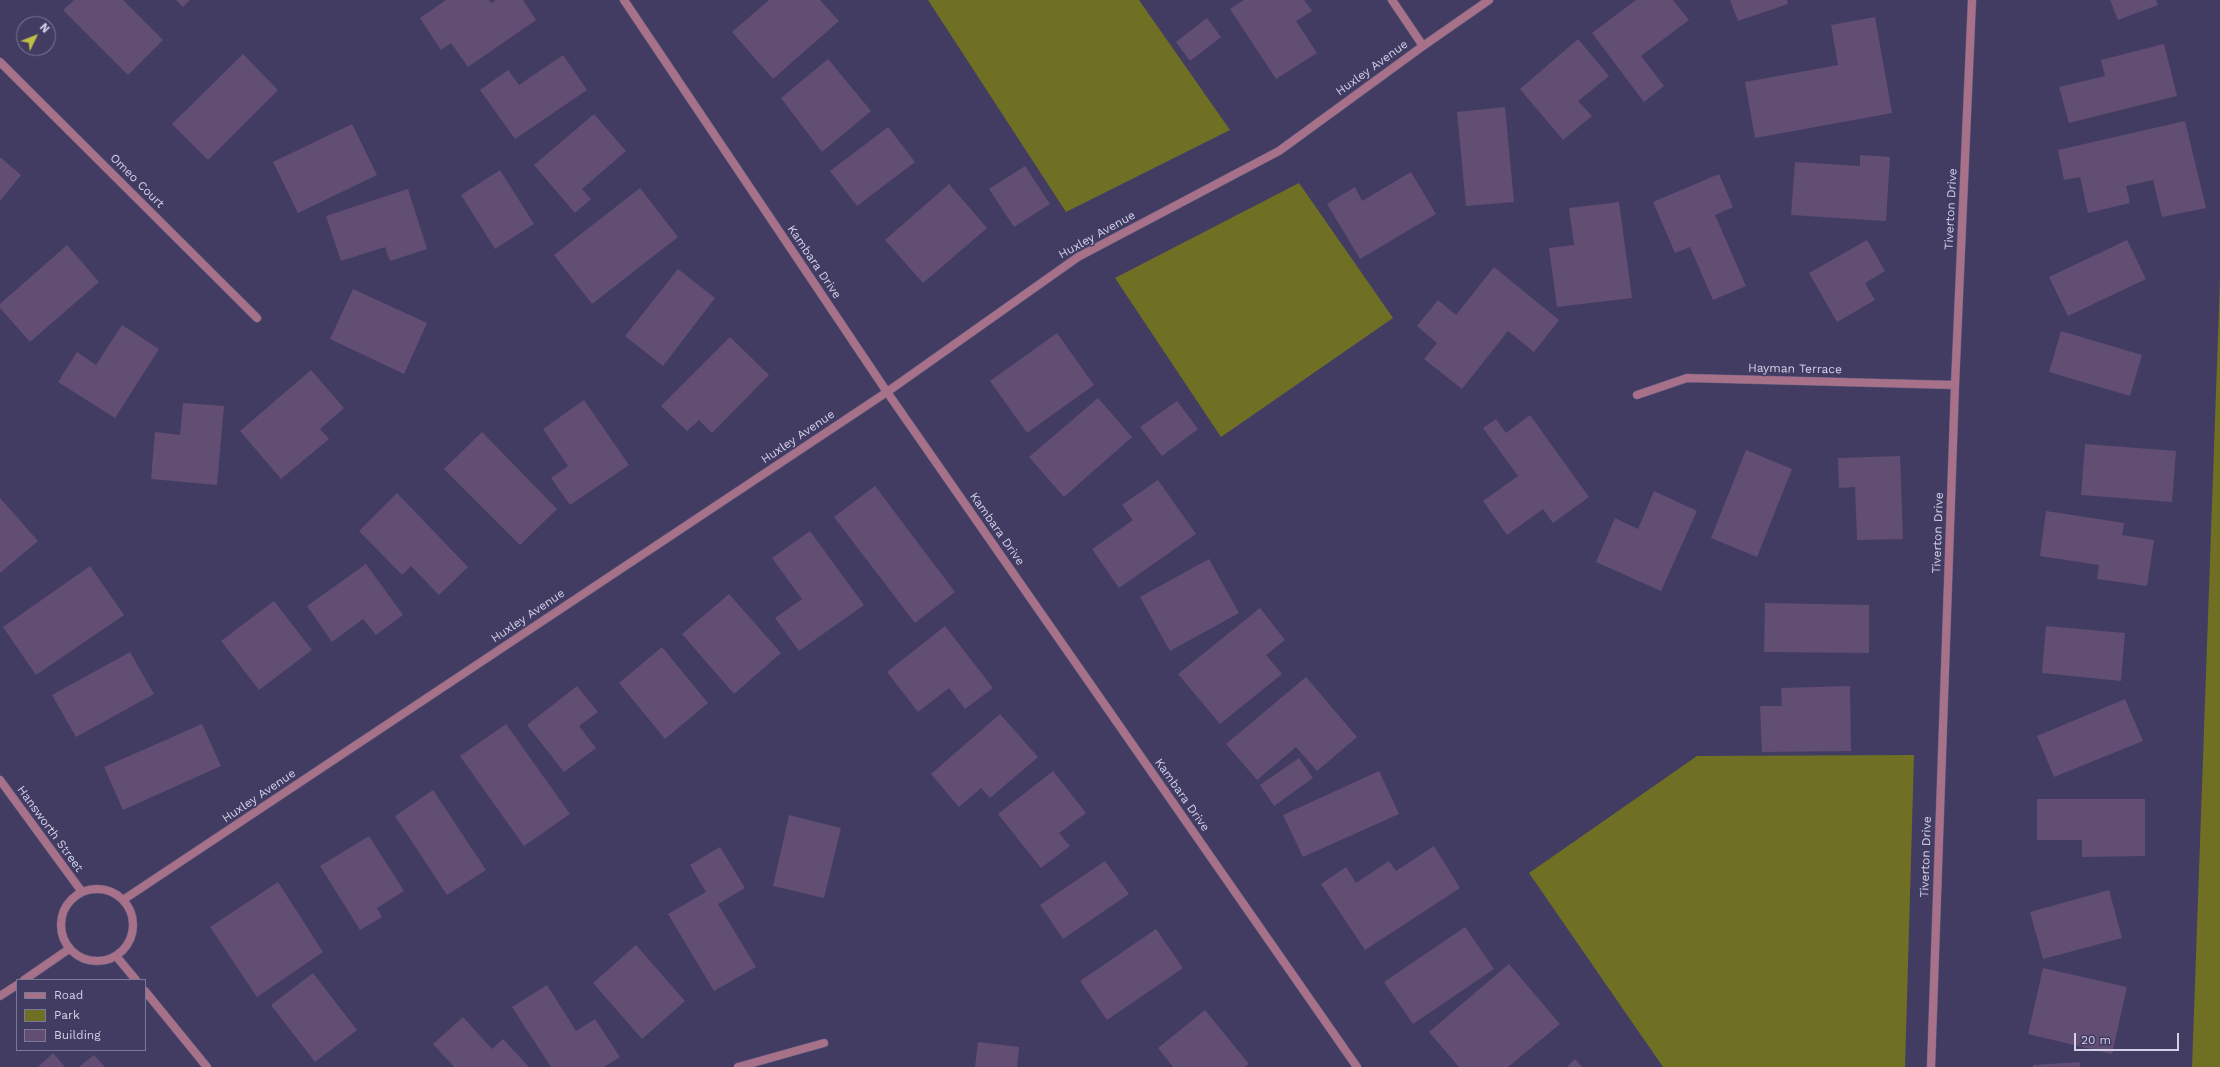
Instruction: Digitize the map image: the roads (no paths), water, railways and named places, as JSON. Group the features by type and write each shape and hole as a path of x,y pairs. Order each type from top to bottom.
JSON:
{"street":[{"name":"Kambara Drive","path":"624,0 887,392 1358,1067"},
{"path":"1392,0 1423,46"},
{"name":"Huxley Avenue","path":"123,900 887,392 1078,257 1279,152 1423,46 1489,0"},
{"name":"Tiverton Drive","path":"1930,1067 1955,385 1972,0"},
{"name":"Omeo Court","path":"0,62 257,318"},
{"name":"Hayman Terrace","path":"1637,395 1687,378 1955,385"},
{"name":"Hansworth Street","path":"0,780 82,892"},
{"path":"101,889 113,893 123,900 130,912 133,924 131,936 125,947 116,956 103,961 91,961 79,957 69,949 62,934 61,922 64,910 71,900 82,892 101,889"},
{"path":"25,979 69,949"},
{"path":"116,956 135,979"},
{"path":"0,996 16,986"},
{"path":"146,992 207,1067"},
{"path":"738,1067 824,1043"}]}
